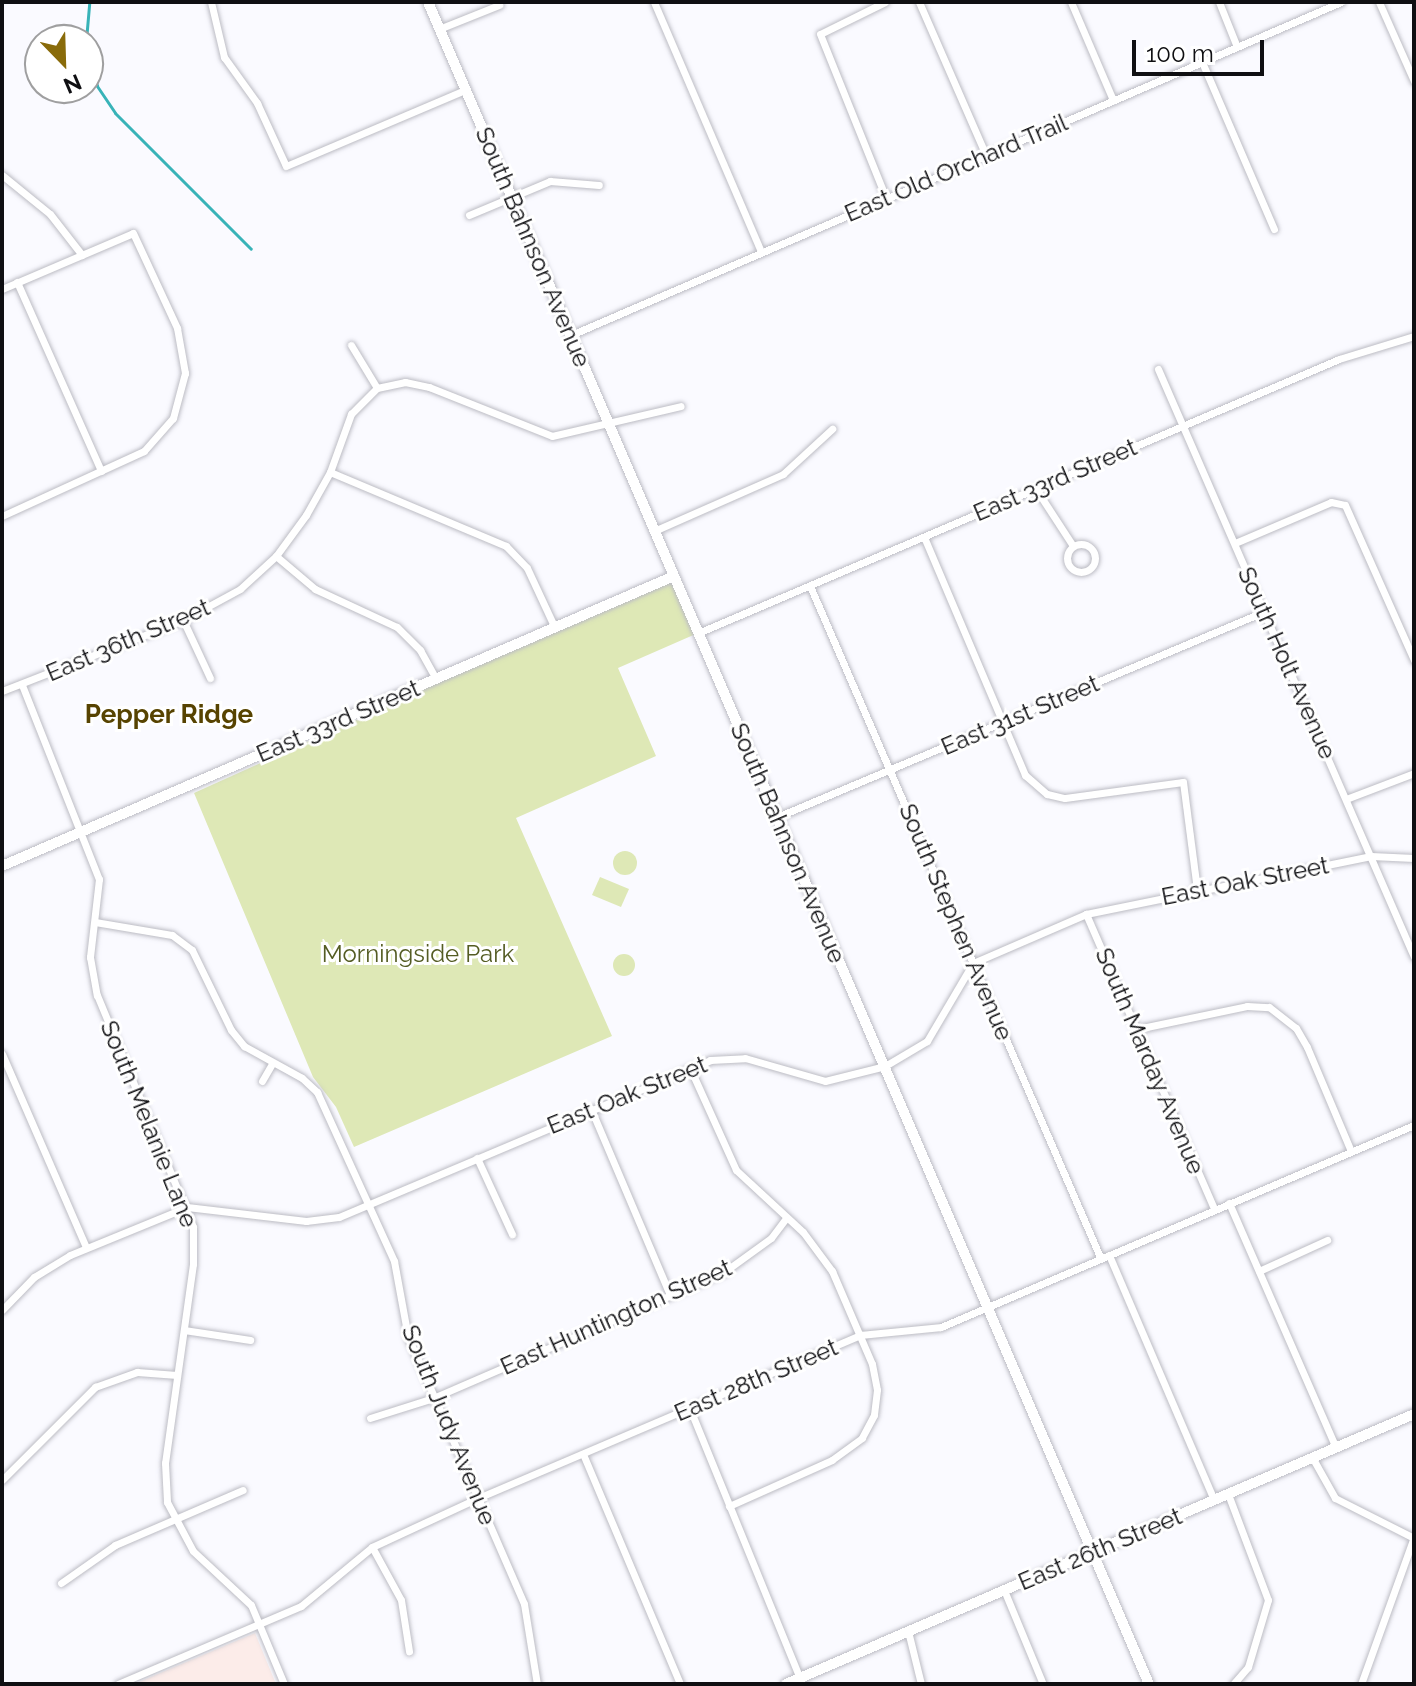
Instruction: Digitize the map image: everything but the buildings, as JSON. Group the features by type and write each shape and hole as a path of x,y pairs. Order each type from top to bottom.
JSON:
{"street":[{"path":"211,2 224,57 257,103 286,166 465,90"},
{"name":"South Bahnson Avenue","path":"428,2 1149,1684"},
{"path":"654,2 761,252"},
{"path":"885,2 820,34 886,198"},
{"path":"919,2 986,155"},
{"path":"1071,2 1113,100"},
{"path":"1219,2 1237,47"},
{"name":"East Old Orchard Trail","path":"571,335 1341,2"},
{"path":"1379,2 1414,81"},
{"path":"439,29 499,5"},
{"path":"1202,62 1274,229"},
{"path":"2,175 50,214 82,255"},
{"path":"469,215 511,196 564,179 599,185"},
{"path":"2,289 133,233 177,328 185,373 173,418 144,451 2,516"},
{"path":"17,282 101,471"},
{"name":"East 33rd Street","path":"698,633 1339,359 1414,336"},
{"path":"351,345 377,388 405,382 429,387 539,434 565,436 608,422 681,406"},
{"name":"South Holt Avenue","path":"1158,369 1414,957"},
{"name":"East 36th Street","path":"2,691 183,620 240,589 276,556 330,472 351,414 377,388"},
{"path":"654,531 783,474 832,429"},
{"path":"330,472 506,546 527,568 555,628"},
{"path":"1036,489 1073,546"},
{"path":"1235,543 1331,502 1345,505 1414,660"},
{"path":"924,537 1025,775 1047,794 1065,798 1183,782 1197,890"},
{"path":"1087,545 1094,552 1093,566 1086,572 1077,572 1067,563 1073,546 1087,545"},
{"path":"276,556 315,589 397,627 420,650 436,679"},
{"name":"East 33rd Street","path":"2,866 674,576"},
{"name":"South Stephen Avenue","path":"810,586 973,963 1214,1500"},
{"name":"East 31st Street","path":"777,817 1263,612"},
{"path":"183,620 210,678"},
{"name":"South Melanie Lane","path":"22,685 83,831 99,879 90,957 97,995 187,1207 194,1242 165,1463 173,1518 193,1551 240,1592 259,1624 284,1684"},
{"path":"1346,799 1414,773"},
{"name":"East Oak Street","path":"4,1305 34,1277 86,1247 187,1207 306,1221 339,1217 690,1068 733,1057 825,1081 885,1066 927,1041 973,963 1086,914 1371,856 1414,858"},
{"name":"South Marday Avenue","path":"1086,914 1214,1209"},
{"name":"South Judy Avenue","path":"95,922 172,935 192,950 231,1030 272,1064 302,1078 317,1092 394,1261 408,1337 524,1604 537,1684"},
{"path":"1137,1029 1247,1006 1269,1007 1296,1028 1307,1047 1351,1151"},
{"path":"2,1054 86,1247"},
{"path":"262,1081 272,1064"},
{"path":"690,1068 736,1170 786,1218 832,1271 861,1335 877,1390 874,1415 862,1438 832,1460 729,1506"},
{"path":"591,1109 670,1295"},
{"name":"East 28th Street","path":"118,1684 301,1606 372,1547 478,1498 861,1335 941,1327 989,1308 1414,1125"},
{"path":"477,1158 512,1234"},
{"path":"1229,1203 1336,1448"},
{"name":"East Huntington Street","path":"370,1418 433,1398 670,1295 748,1257 786,1218"},
{"path":"1259,1271 1327,1240"},
{"path":"184,1330 250,1340"},
{"path":"2,1480 95,1387 137,1372 177,1375"},
{"path":"690,1409 802,1681"},
{"name":"East 26th Street","path":"786,1684 802,1681 908,1631 1414,1414"},
{"path":"583,1454 680,1684"},
{"path":"1312,1457 1335,1498 1413,1537 1361,1684"},
{"path":"61,1583 115,1545 243,1490"},
{"path":"1228,1494 1268,1600 1248,1667 1233,1684"},
{"path":"372,1547 401,1600 409,1651"},
{"path":"1004,1590 1043,1684"},
{"path":"908,1631 921,1684"}],"shaded area":[{"path":"255,1633 276,1684 134,1684"}],"green space":[{"name":"Morningside Park","path":"674,576 698,633 618,668 656,756 516,818 612,1036 354,1147 336,1107 313,1077 194,793"},
{"path":"625,851 634,854 637,863 634,872 625,875 616,872 613,863 616,854"},
{"path":"600,877 629,889 621,907 592,895"},
{"path":"624,954 632,957 635,965 632,973 624,976 616,973 613,965 616,957"}],"waterway":[{"path":"87,24 89,2"},
{"path":"104,96 115,113 251,249"}],"district":[{"name":"Pepper Ridge","path":"169,715"}]}
